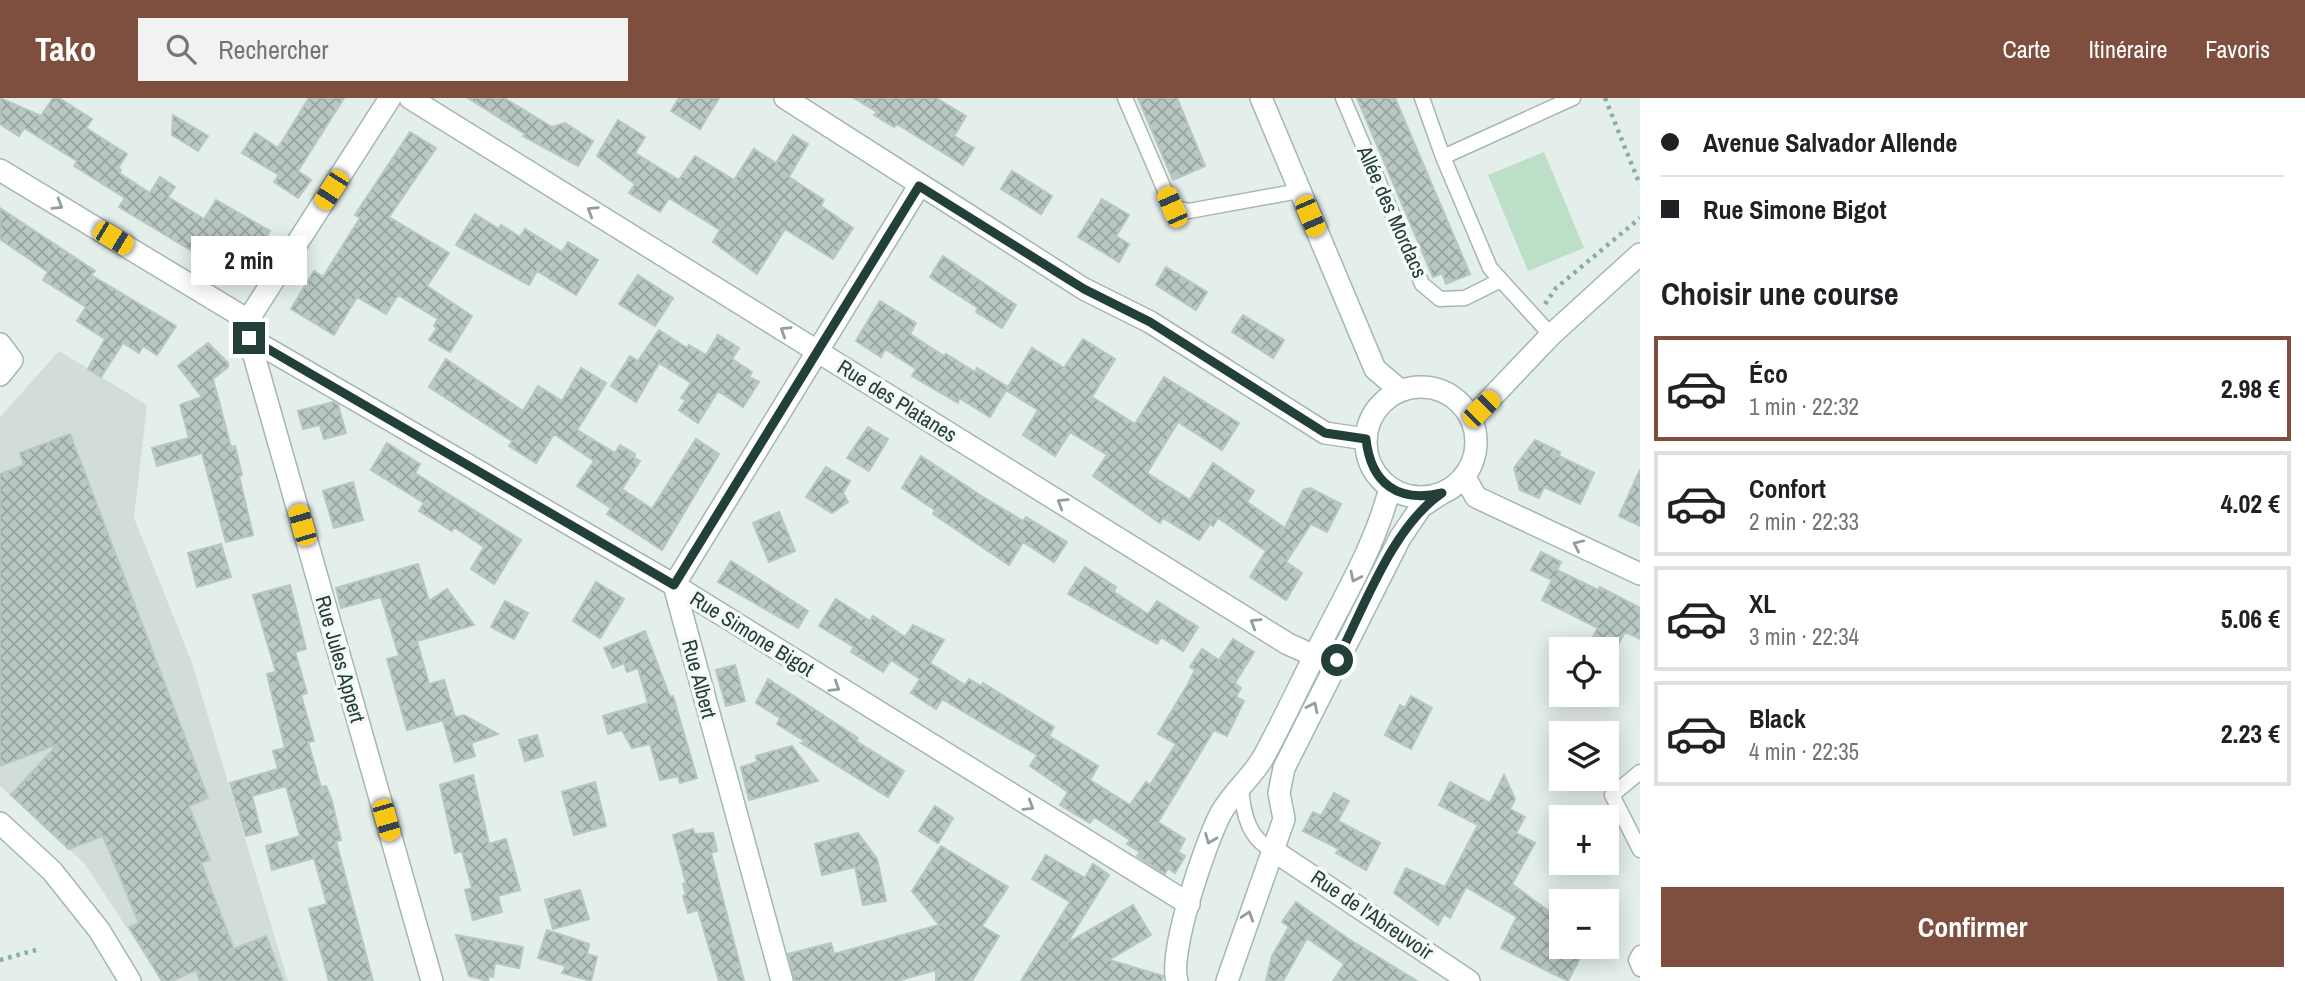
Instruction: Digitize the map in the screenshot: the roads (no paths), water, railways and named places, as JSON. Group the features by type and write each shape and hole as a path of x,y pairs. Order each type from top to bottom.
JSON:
{"street":[{"path":"248,329 390,98"},
{"name":"Rue des Platanes","path":"410,98 1288,644 1315,656"},
{"path":"785,98 1084,289 1150,322 1325,433 1366,439"},
{"path":"1261,98 1375,369 1401,391"},
{"name":"Rue Simone Bigot","path":"0,170 248,329 674,585 1189,904"},
{"path":"674,585 919,186"},
{"path":"1471,419 1551,335 1640,254"},
{"name":"Rue Jules Appert","path":"248,329 432,981"},
{"path":"1227,981 1284,819 1279,793 1284,768 1399,538 1421,507 1442,493 1464,476 1476,449 1471,419 1462,405 1433,388 1401,391 1376,410 1366,439 1372,466 1390,488 1406,495 1424,497 1442,493"},
{"path":"1464,476 1476,497 1640,574"},
{"path":"1177,981 1175,962 1189,904 1220,815 1244,785 1315,656 1379,527 1390,488"},
{"name":"Rue Albert","path":"674,585 782,981"},
{"path":"1244,785 1264,782 1279,793"},
{"path":"0,823 52,872 99,930 130,981"},
{"name":"Rue de l'Abreuvoir","path":"1273,851 1469,981"}],"lane":[{"path":"1125,98 1172,207 1189,211 1299,191"},
{"name":"Allée des Mordacs","path":"1343,98 1422,284 1440,299 1465,298 1501,280"},
{"path":"1422,98 1443,157 1490,268 1551,335"},
{"path":"1443,157 1573,98"},
{"path":"1640,772 1612,795 1640,850"},
{"path":"1244,785 1246,820 1252,834 1273,851"},
{"path":"1640,953 1636,960 1640,969"}]}
